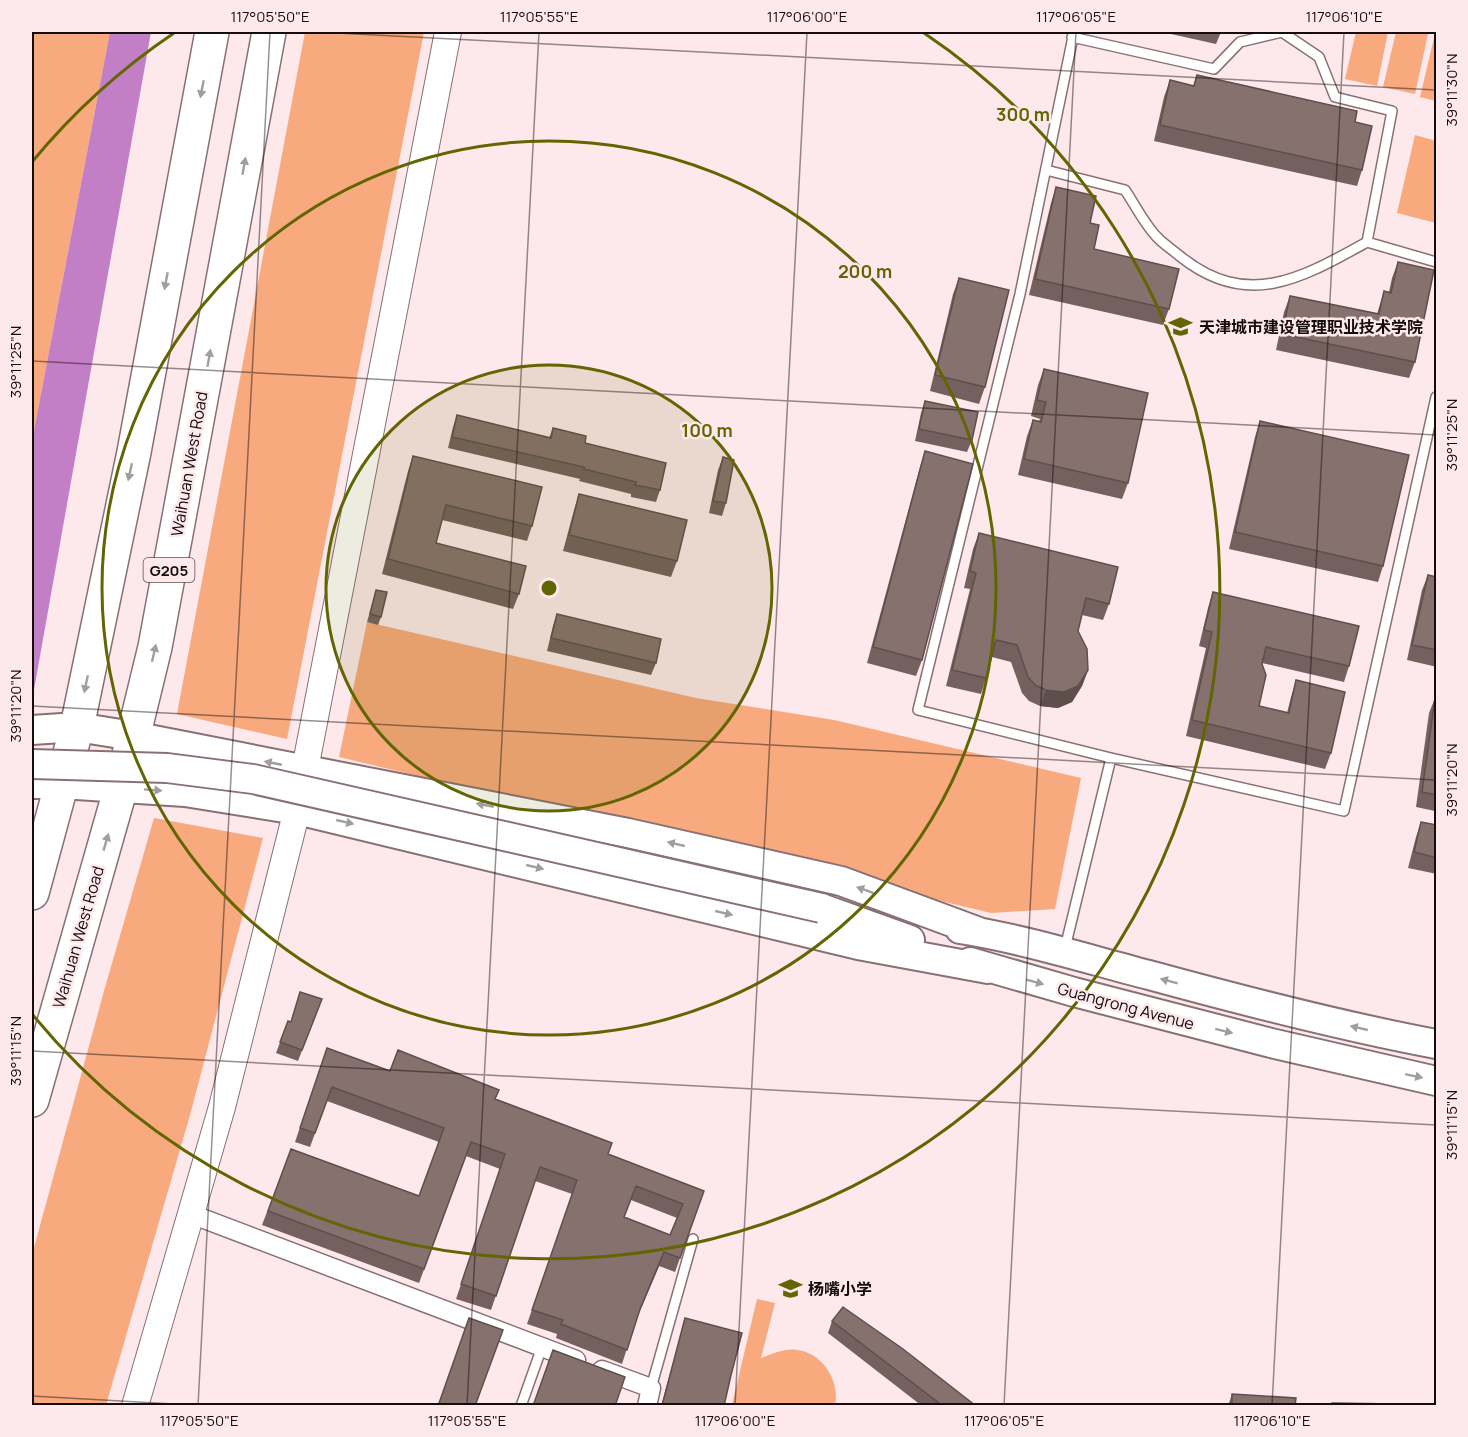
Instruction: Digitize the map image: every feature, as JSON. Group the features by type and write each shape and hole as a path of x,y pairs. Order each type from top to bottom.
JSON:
{"highway":[{"path":"32,893 46,784 77,727 134,452 213,32"},
{"name":"Waihuan West Road","path":"32,1100 122,787 155,647 269,32"}],"main road":[{"path":"32,730 77,727 133,736 628,833 841,881 980,932"},
{"path":"32,764 167,768 253,778 821,908 980,932 1064,952 1263,1006 1437,1044"},
{"path":"46,784 185,792 297,810 858,945 988,969"},
{"name":"Guangrong Avenue","path":"821,908 988,969 1271,1043 1437,1081"}],"street":[{"path":"135,1406 225,1095 297,810 448,32"},
{"path":"191,1214 542,1347 649,1397"}],"lane":[{"path":"1367,242 1392,111 1335,97 1318,57 1282,32 1240,42 1214,69 1073,34 1020,294 918,710 1111,758 1344,811 1437,397"},
{"path":"1046,170 1125,190 1156,237 1196,268 1224,282 1265,285 1316,270 1367,242 1437,262"},
{"path":"1064,952 1111,758"},
{"path":"649,1397 693,1239"},
{"path":"521,1406 542,1347"}],"shaded area":[{"path":"32,32 110,32 32,441"},
{"path":"110,32 151,32 32,701 32,441"},
{"path":"305,32 424,32 287,739 177,714"},
{"path":"1356,32 1388,32 1377,86 1345,79"},
{"path":"1396,32 1428,34 1415,94 1383,87"},
{"path":"1434,38 1436,38 1436,101 1420,97"},
{"path":"1415,135 1436,141 1436,223 1397,213"},
{"path":"367,622 696,698 834,720 1081,778 1055,909 991,913 339,757"},
{"path":"154,818 263,838 190,1115 106,1405 32,1405 32,1255"},
{"path":"757,1299 775,1303 761,1358 788,1350 806,1352 815,1356 822,1362 832,1378 836,1396 835,1405 732,1405"}],"building":[{"path":"1197,75 1357,111 1355,122 1372,126 1362,170 1160,125 1170,80 1194,86"},
{"path":"1056,187 1096,196 1090,223 1099,225 1094,249 1179,269 1169,309 1035,279"},
{"path":"1398,262 1434,270 1415,362 1282,334 1290,296 1379,314 1384,291 1391,293"},
{"path":"959,278 1009,290 985,387 935,375"},
{"path":"1044,369 1148,393 1128,483 1024,459 1033,420 1041,422 1046,402 1037,400"},
{"path":"925,401 978,412 972,440 919,429"},
{"path":"457,415 551,438 553,428 586,436 585,443 666,463 660,490 635,485 636,482 584,469 584,467 452,437"},
{"path":"1260,421 1409,455 1383,566 1235,532"},
{"path":"925,451 973,464 922,660 873,647"},
{"path":"413,456 542,487 532,526 446,505 436,543 526,566 519,594 388,559"},
{"path":"723,457 734,460 726,503 713,501"},
{"path":"579,494 687,520 677,561 569,535"},
{"path":"979,533 1118,567 1109,604 1086,598 1078,631 1087,649 1088,670 1078,686 1064,692 1046,690 1035,685 1028,677 1017,645 996,640 986,678 952,670 976,573 970,571"},
{"path":"1428,575 1437,577 1437,650 1412,645"},
{"path":"376,590 387,592 381,617 370,614"},
{"path":"1213,592 1359,626 1349,666 1266,647 1262,664 1266,675 1259,706 1289,713 1296,680 1345,692 1331,753 1192,720 1212,632 1204,630"},
{"path":"557,614 661,639 656,663 551,638"},
{"path":"1435,698 1437,698 1437,795 1422,792"},
{"path":"1421,822 1437,825 1437,858 1414,852"},
{"path":"300,992 322,999 302,1050 280,1042 288,1021 291,1022"},
{"path":"327,1048 390,1071 398,1050 499,1090 495,1099 612,1143 608,1154 704,1191 680,1258 664,1252 640,1309 627,1350 561,1324 563,1320 532,1310 577,1180 540,1167 496,1296 461,1284 505,1154 471,1142 424,1269 268,1211 291,1149 419,1196 444,1128 332,1087 315,1133 300,1128","holes":["636,1186 683,1204 670,1235 624,1217"]},
{"path":"843,1307 903,1349 976,1406 943,1406 832,1321"},
{"path":"469,1318 503,1330 475,1406 438,1406"},
{"path":"685,1318 742,1333 724,1406 662,1406"},
{"path":"553,1350 625,1377 615,1406 533,1406"},
{"path":"1232,1394 1296,1398 1295,1406 1232,1406"},
{"path":"1332,1403 1394,1404 1394,1406 1332,1406"}],"place":[{"name":"天津城市建设管理职业技术学院","path":"1181,327"},
{"name":"杨嘴小学","path":"790,1289"}]}
